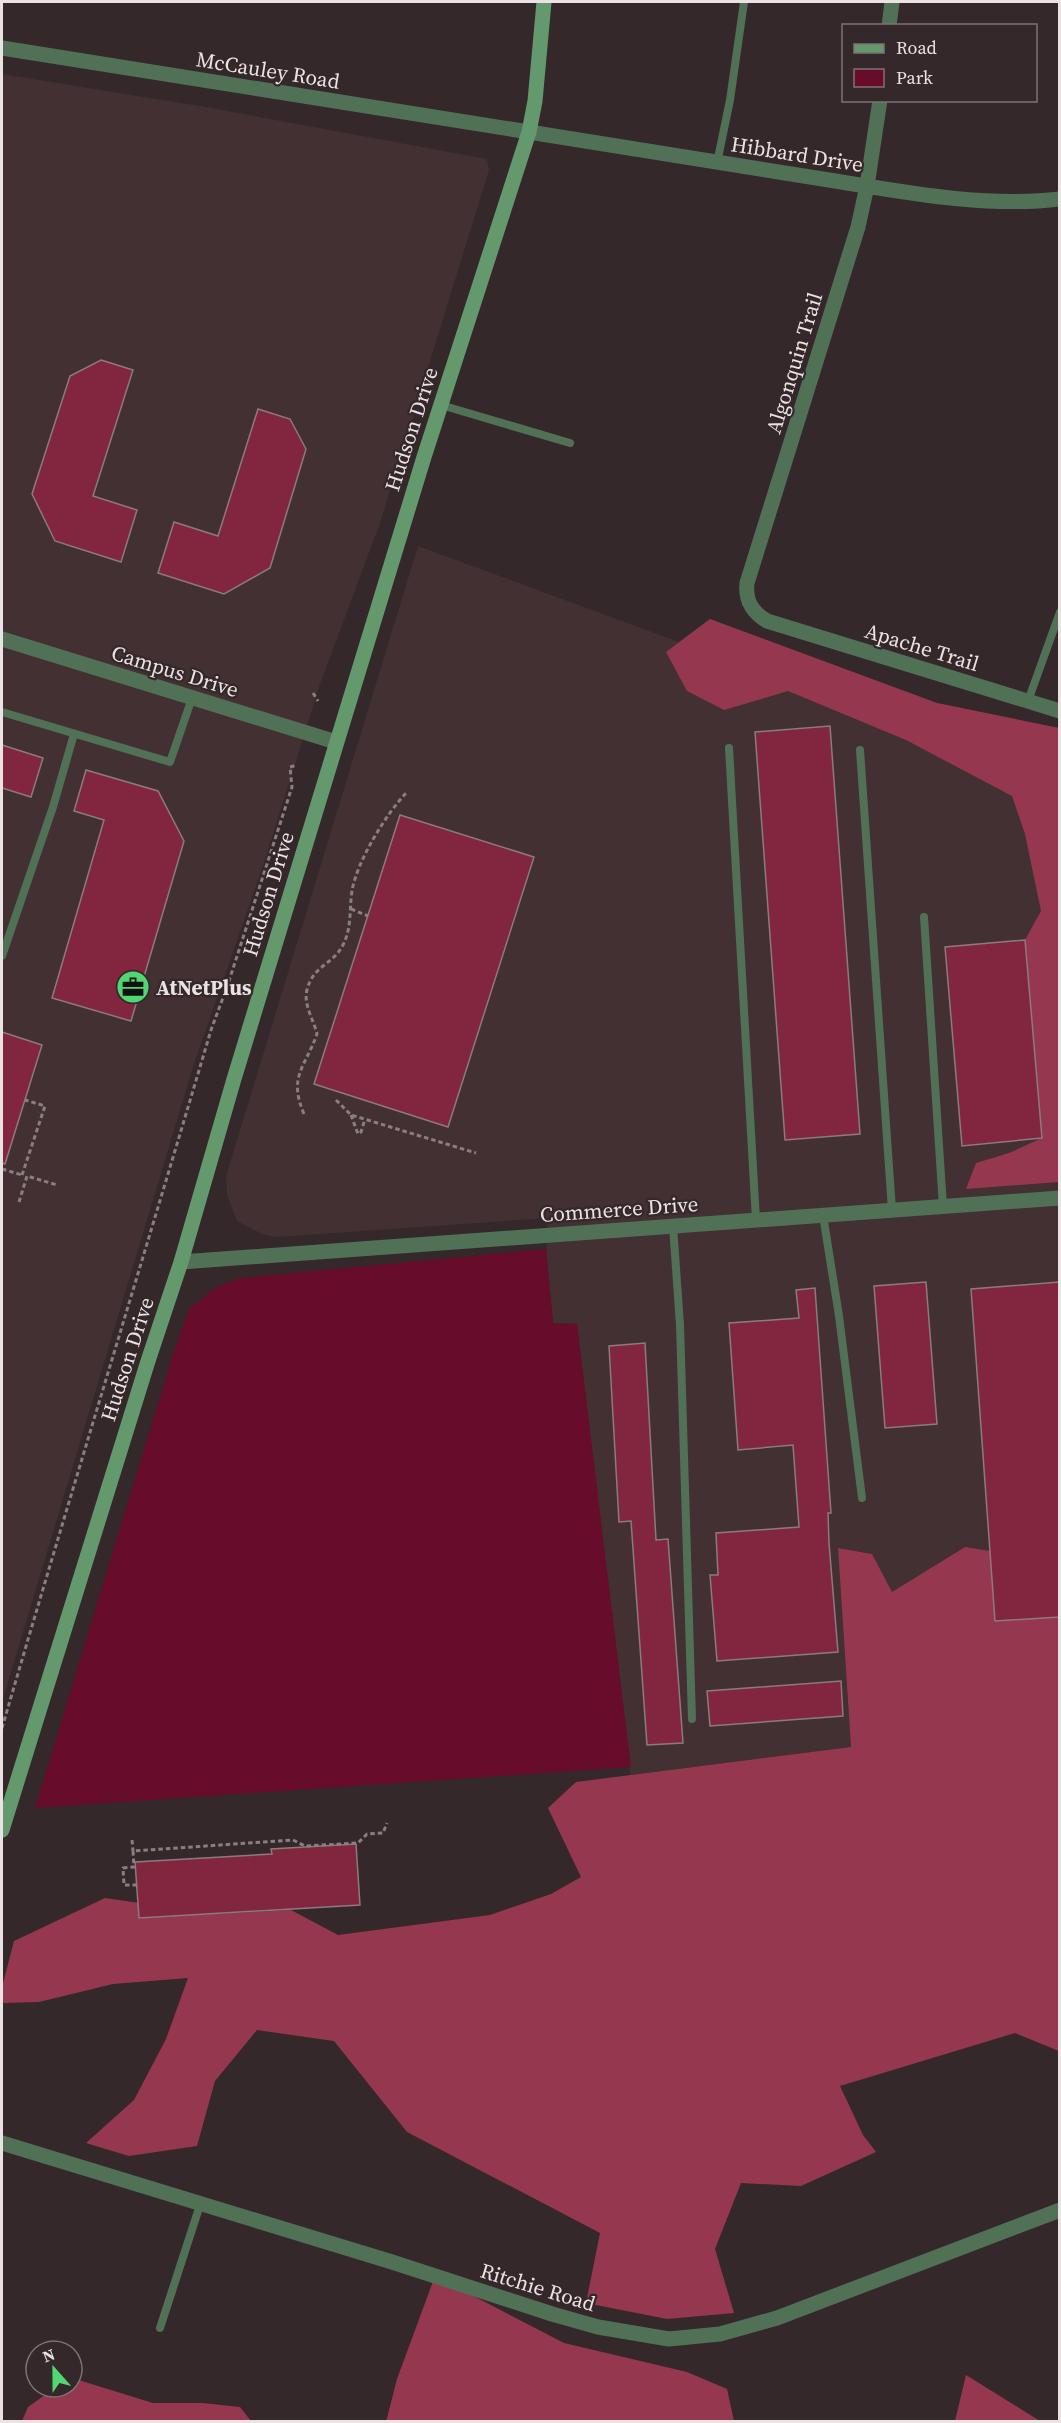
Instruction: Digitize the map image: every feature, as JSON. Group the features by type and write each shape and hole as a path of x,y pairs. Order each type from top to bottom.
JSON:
{"main road":[{"name":"Hudson Drive","path":"2,1830 181,1262 336,742 529,132 535,101 543,2"}],"street":[{"path":"889,24 892,2"},
{"name":"McCauley Road","path":"2,48 529,132"},
{"name":"Algonquin Trail","path":"773,623 757,615 751,608 746,591 747,583 855,238 867,186 880,102"},
{"name":"Hibbard Drive","path":"529,132 867,186 1008,202 1059,200"},
{"name":"Apache Trail","path":"773,623 1059,711"},
{"name":"Campus Drive","path":"2,639 336,742"},
{"name":"Commerce Drive","path":"181,1262 1059,1198"},
{"name":"Ritchie Road","path":"2,2144 392,2262 586,2324 669,2339 720,2334 777,2318 1059,2210"}],"lane":[{"path":"717,163 730,99 744,2"},
{"path":"441,405 570,443"},
{"path":"1028,701 1059,612"},
{"path":"2,712 170,762 192,698"},
{"path":"2,956 53,807 74,734"},
{"path":"729,748 756,1220"},
{"path":"860,750 892,1210"},
{"path":"924,917 943,1206"},
{"path":"823,1215 862,1498"},
{"path":"673,1226 680,1325 692,1719"},
{"path":"160,2328 200,2205"}],"path":[{"path":"314,693 318,701"},
{"path":"2,1728 74,1490 109,1362 211,1030 292,787 290,767 297,765"},
{"path":"304,1114 299,1101 297,1083 301,1066 317,1034 306,993 315,971 342,949 349,932 352,891 359,869 396,803 407,792"},
{"path":"351,909 368,916"},
{"path":"19,1202 24,1175 45,1106 25,1100"},
{"path":"336,1100 351,1114 476,1153"},
{"path":"351,1114 358,1134 362,1132 365,1119"},
{"path":"2,1169 57,1185"},
{"path":"133,1851 294,1840 305,1846 358,1843 367,1834 383,1833 387,1823"},
{"path":"132,1840 134,1867 123,1868 124,1885 137,1885"}],"shaded area":[{"path":"2,74 206,107 487,159 489,170 380,523 320,684 264,863 193,1067 2,1702"},
{"path":"418,546 679,642 710,619 937,703 1059,728 1059,1617 995,1621 965,1547 891,1593 872,1554 838,1548 851,1747 630,1775 577,1324 553,1323 546,1249 548,1218 277,1237 262,1234 237,1221 227,1195 226,1176"},
{"path":"710,619 937,703 1059,728 1059,1182 966,1189 976,1163 1009,1153 1042,1138 1025,940 1041,911 1025,834 1012,796 906,740 788,691 724,710 687,691 666,652"},
{"path":"965,1547 990,1551 995,1621 1059,1617 1059,2051 1015,2033 840,2086 863,2135 876,2152 801,2186 741,2183 715,2249 734,2313 667,2319 586,2303 600,2233 407,2132 334,2041 257,2030 215,2081 197,2146 129,2156 86,2143 134,2100 166,2039 188,1978 113,1984 39,2002 2,2003 2,1987 14,1941 105,1898 215,1914 291,1910 338,1935 490,1915 551,1894 581,1877 548,1808 576,1782 851,1747 838,1548 872,1554 892,1592"},
{"path":"435,2276 564,2343 687,2372 727,2389 734,2421 386,2422 397,2379"},
{"path":"966,2375 1040,2421 955,2421"},
{"path":"84,2382 153,2403 203,2403 240,2407 251,2421 22,2421 28,2407 39,2399 84,2399"}],"green space":[{"path":"546,1249 553,1323 577,1324 631,1767 35,1808 173,1354 189,1309 214,1289 240,1278"}],"building":[{"path":"101,360 133,370 93,496 137,510 121,562 55,541 32,494 70,376"},
{"path":"258,409 290,419 306,449 270,568 224,594 158,573 174,522 218,536"},
{"path":"830,726 860,1134 785,1140 755,732"},
{"path":"2,745 43,758 31,797 2,788"},
{"path":"86,770 158,791 184,841 131,1021 52,998 104,820 74,811"},
{"path":"400,815 534,857 448,1127 314,1084"},
{"path":"1025,940 1042,1138 962,1146 945,947"},
{"path":"2,1032 42,1045 5,1164 2,1163"},
{"path":"926,1282 937,1424 885,1428 874,1286"},
{"path":"1059,1282 1059,1617 995,1621 971,1289"},
{"path":"815,1288 831,1513 828,1513 829,1543 838,1652 717,1661 710,1575 718,1575 716,1533 799,1527 793,1445 738,1450 729,1323 799,1318 796,1290"},
{"path":"645,1343 656,1540 668,1539 683,1743 647,1745 631,1521 619,1522 609,1346"},
{"path":"841,1681 843,1716 710,1726 707,1691"},
{"path":"356,1844 360,1905 139,1918 135,1862 272,1854 271,1849"}],"place":[{"name":"AtNetPlus","path":"133,987"}]}
